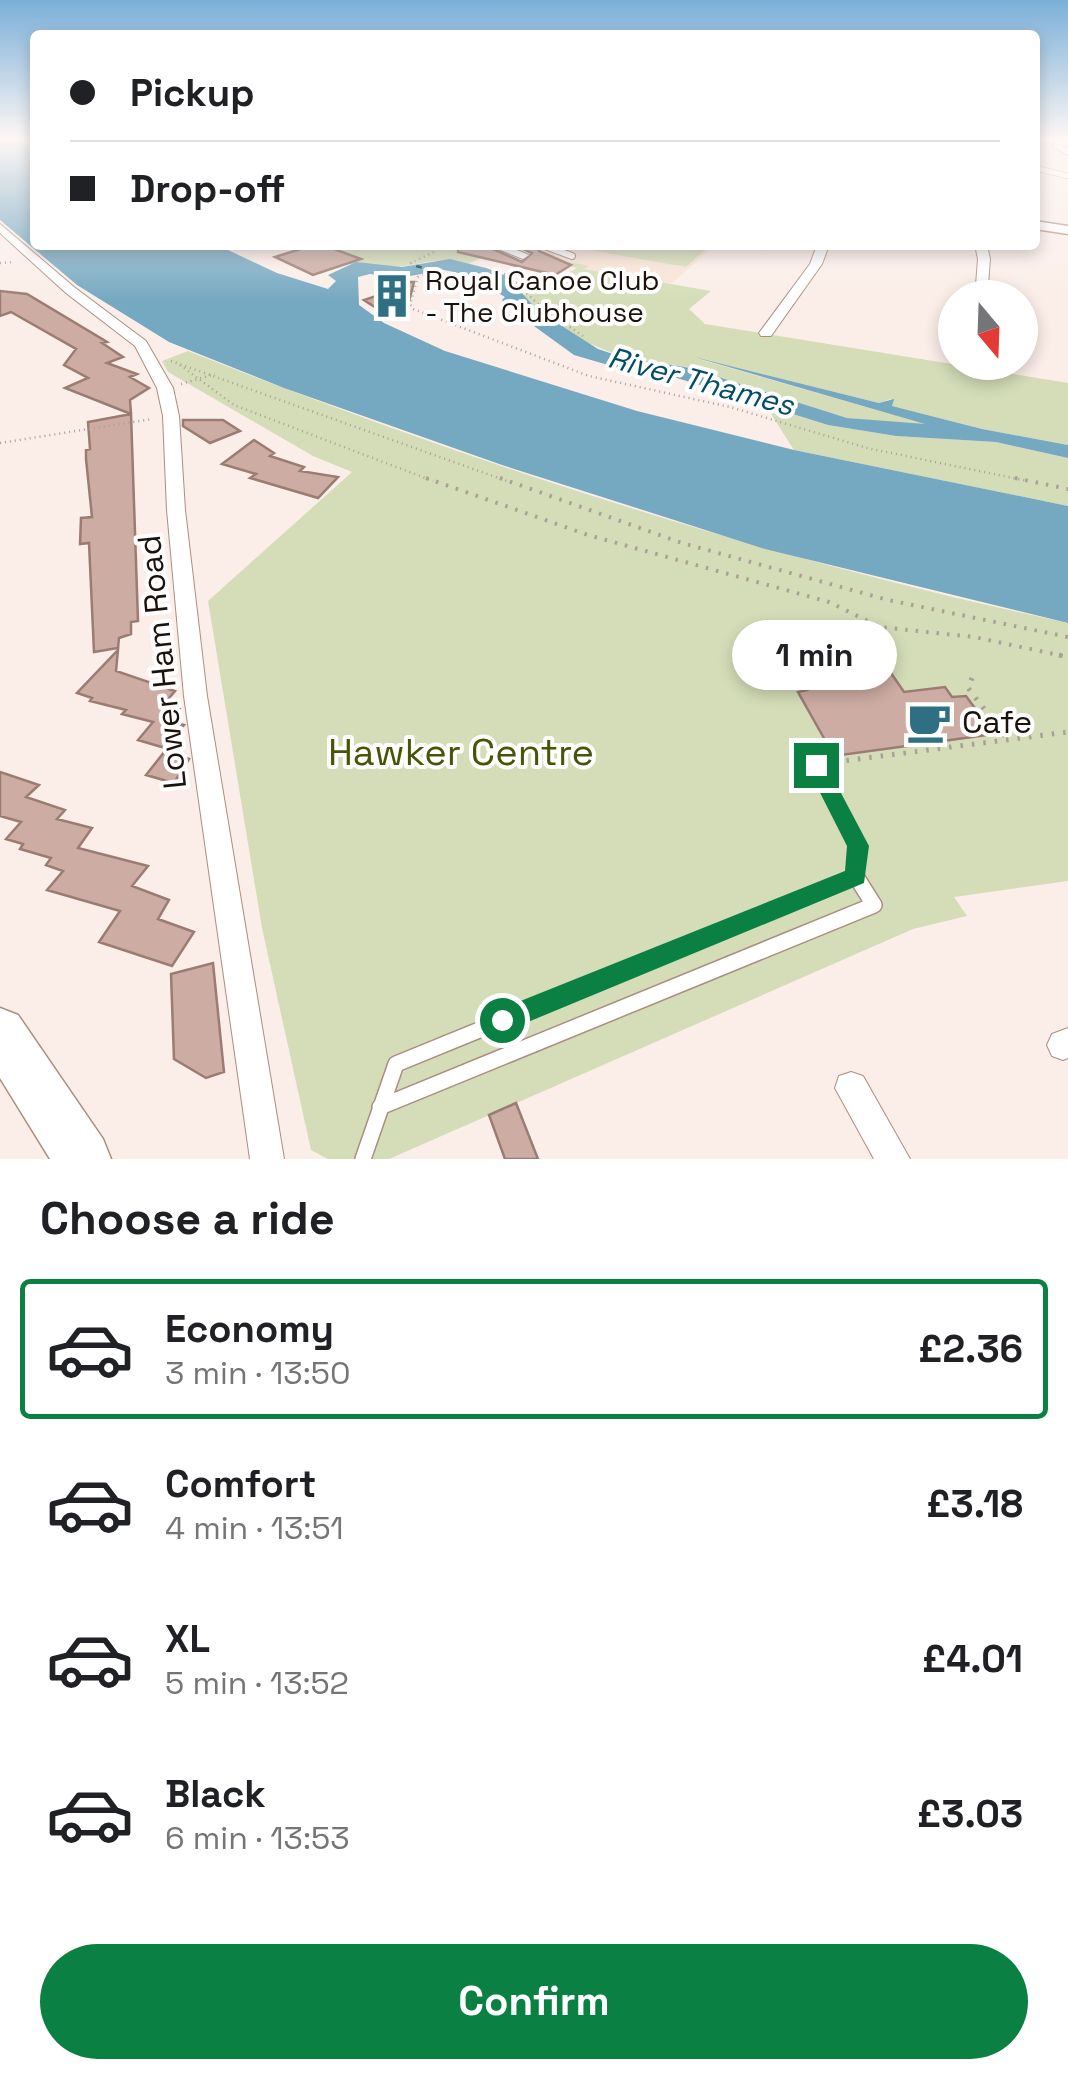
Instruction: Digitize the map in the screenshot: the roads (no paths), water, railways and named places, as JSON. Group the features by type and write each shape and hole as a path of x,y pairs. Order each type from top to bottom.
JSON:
{"main road":[{"path":"0,1032 70,1154"}],"street":[{"path":"1040,225 1065,227"},
{"name":"Lower Ham Road","path":"1,229 70,290 141,344 165,388 172,416 184,594 214,832 267,1159"},
{"path":"508,250 523,255"},
{"path":"766,333 822,250"},
{"path":"981,250 981,280"},
{"path":"851,1088 893,1159"}],"lane":[{"path":"556,250 572,256"},
{"path":"380,1107 874,905 856,876 858,846 816,765"},
{"path":"363,1159 396,1064 856,876"}],"water":[{"path":"0,193 30,193 30,245 0,220"},
{"name":"River Thames","path":"36,250 228,250 277,273 328,289 336,281 328,275 356,262 402,267 450,259 507,276 537,310 598,349 622,357 690,368 847,418 925,424 694,357 879,403 894,399 892,406 1068,445 1068,458 996,442 896,436 828,425 664,374 615,367 574,355 509,308 502,300 505,297 469,275 444,270 399,278 370,274 358,277 359,305 384,323 445,351 637,411 794,450 1068,506 1068,623 765,549 502,465 284,388 169,342 77,285"}],"place":[{"name":"Royal Canoe Club - The Clubhouse","path":"392,296"},
{"name":"Cafe","path":"929,722"}],"park label":[{"name":"Hawker Centre","path":"461,752"}]}
